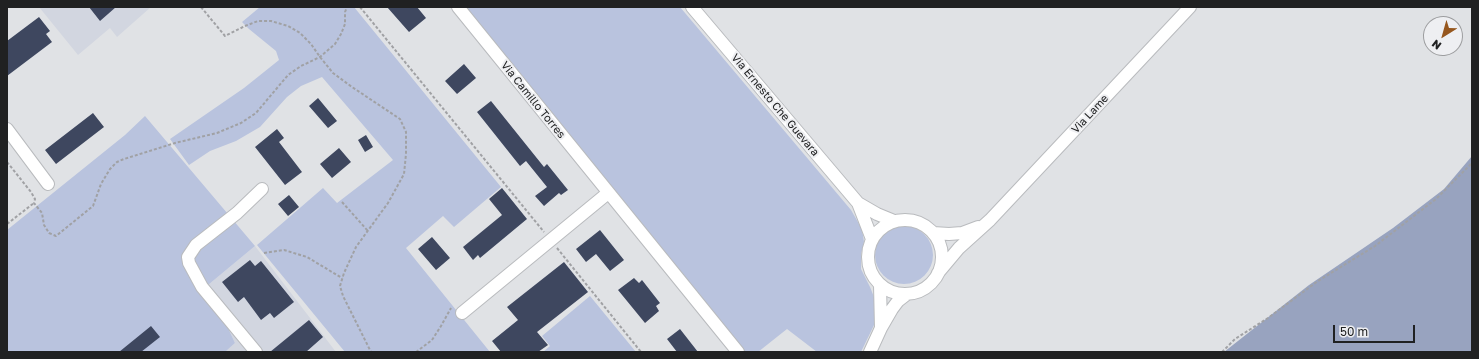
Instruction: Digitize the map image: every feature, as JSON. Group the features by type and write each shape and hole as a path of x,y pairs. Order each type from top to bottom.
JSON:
{"street":[{"name":"Via Camillo Torres","path":"458,7 738,352"},
{"name":"Via Ernesto Che Guevara","path":"692,7 858,203 872,239"},
{"name":"Via Lame","path":"938,273 959,248 990,220 1190,7"},
{"path":"7,129 48,184"},
{"path":"256,352 202,287 189,264 188,257 196,245 237,213 262,189"},
{"path":"462,313 608,193"},
{"name":"Via Ernesto Che Guevara","path":"858,203 877,214 894,221"},
{"path":"870,352 892,308 907,294 924,289 932,282 938,273 942,262 939,243 933,233 926,227 913,221 902,220 894,221 882,227 872,239 869,247 868,260 872,275 880,285 892,292 907,294"},
{"name":"Via Lame","path":"933,233 962,233 975,229 990,220"},
{"path":"880,285 881,328"}],"path":[{"path":"201,7 225,36 244,26 258,21 271,21 288,26 300,33 311,44 333,72 347,84 400,119 406,132 404,174 388,203 356,247 340,286 343,296 371,352"},
{"path":"7,162 31,192 35,199 34,203 42,213 44,225 49,232 56,236 93,206 101,184 110,169 117,162 175,143 217,133 242,123 256,113 288,75 301,66 320,57 335,44 345,24 345,12 347,7"},
{"path":"360,7 641,352"},
{"path":"1222,352 1235,339 1268,318 1318,281 1374,246 1436,199 1472,163"},
{"path":"342,202 368,231"},
{"path":"7,224 34,203"},
{"path":"264,253 284,250 307,257 342,278"},
{"path":"416,352 432,340 452,305 462,313"}],"shaded area":[{"path":"39,7 151,7 117,37 110,28 78,55"},
{"path":"260,7 354,7 501,187 454,227 443,216 406,248 490,352 345,352 257,245 323,188 337,203 393,160 322,77 301,86 287,97 260,127 236,141 210,151 189,165 170,139 244,88 279,60 276,51 242,22"},
{"path":"464,7 680,7 851,210 862,229 864,242 861,254 861,269 876,302 874,325 861,352 817,352 787,329 758,352 745,352"},
{"path":"145,116 255,246 208,285 235,343 225,352 7,352 7,230 125,135"},
{"path":"1472,156 1472,352 1224,352 1309,285 1393,228 1444,189"},
{"path":"898,226 910,226 925,234 933,249 933,261 925,276 910,284 898,284 883,276 875,261 875,249 883,234"},
{"path":"255,246 336,352 225,352 235,343 208,285"},
{"path":"590,296 636,352 543,352 550,346 542,336"}],"building":[{"path":"89,7 116,7 100,21"},
{"path":"387,7 417,7 426,18 409,32"},
{"path":"39,17 50,31 46,34 52,42 7,76 7,41"},
{"path":"464,64 476,78 457,94 445,81"},
{"path":"318,98 337,121 328,128 309,106"},
{"path":"491,101 544,167 547,164 568,190 561,195 559,193 544,206 535,196 547,187 526,161 520,166 477,112"},
{"path":"93,113 104,127 56,164 45,150"},
{"path":"277,129 284,138 279,142 302,172 285,185 255,147"},
{"path":"366,135 373,147 365,152 358,140"},
{"path":"339,148 351,162 332,178 320,164"},
{"path":"502,188 527,219 480,258 478,255 473,260 463,247 502,215 489,199"},
{"path":"289,195 299,207 288,216 278,204"},
{"path":"600,230 624,260 610,271 596,254 586,262 576,249"},
{"path":"432,237 450,258 436,270 418,249"},
{"path":"250,260 255,266 261,261 294,302 274,318 270,313 261,320 244,297 238,302 222,282"},
{"path":"564,262 588,292 537,332 548,345 538,352 501,352 492,341 518,320 507,307"},
{"path":"634,278 639,283 642,280 660,303 656,306 659,311 645,323 618,290"},
{"path":"309,320 323,337 306,352 270,352"},
{"path":"151,326 160,337 141,352 119,352"},
{"path":"680,329 698,352 677,352 667,339"}]}
